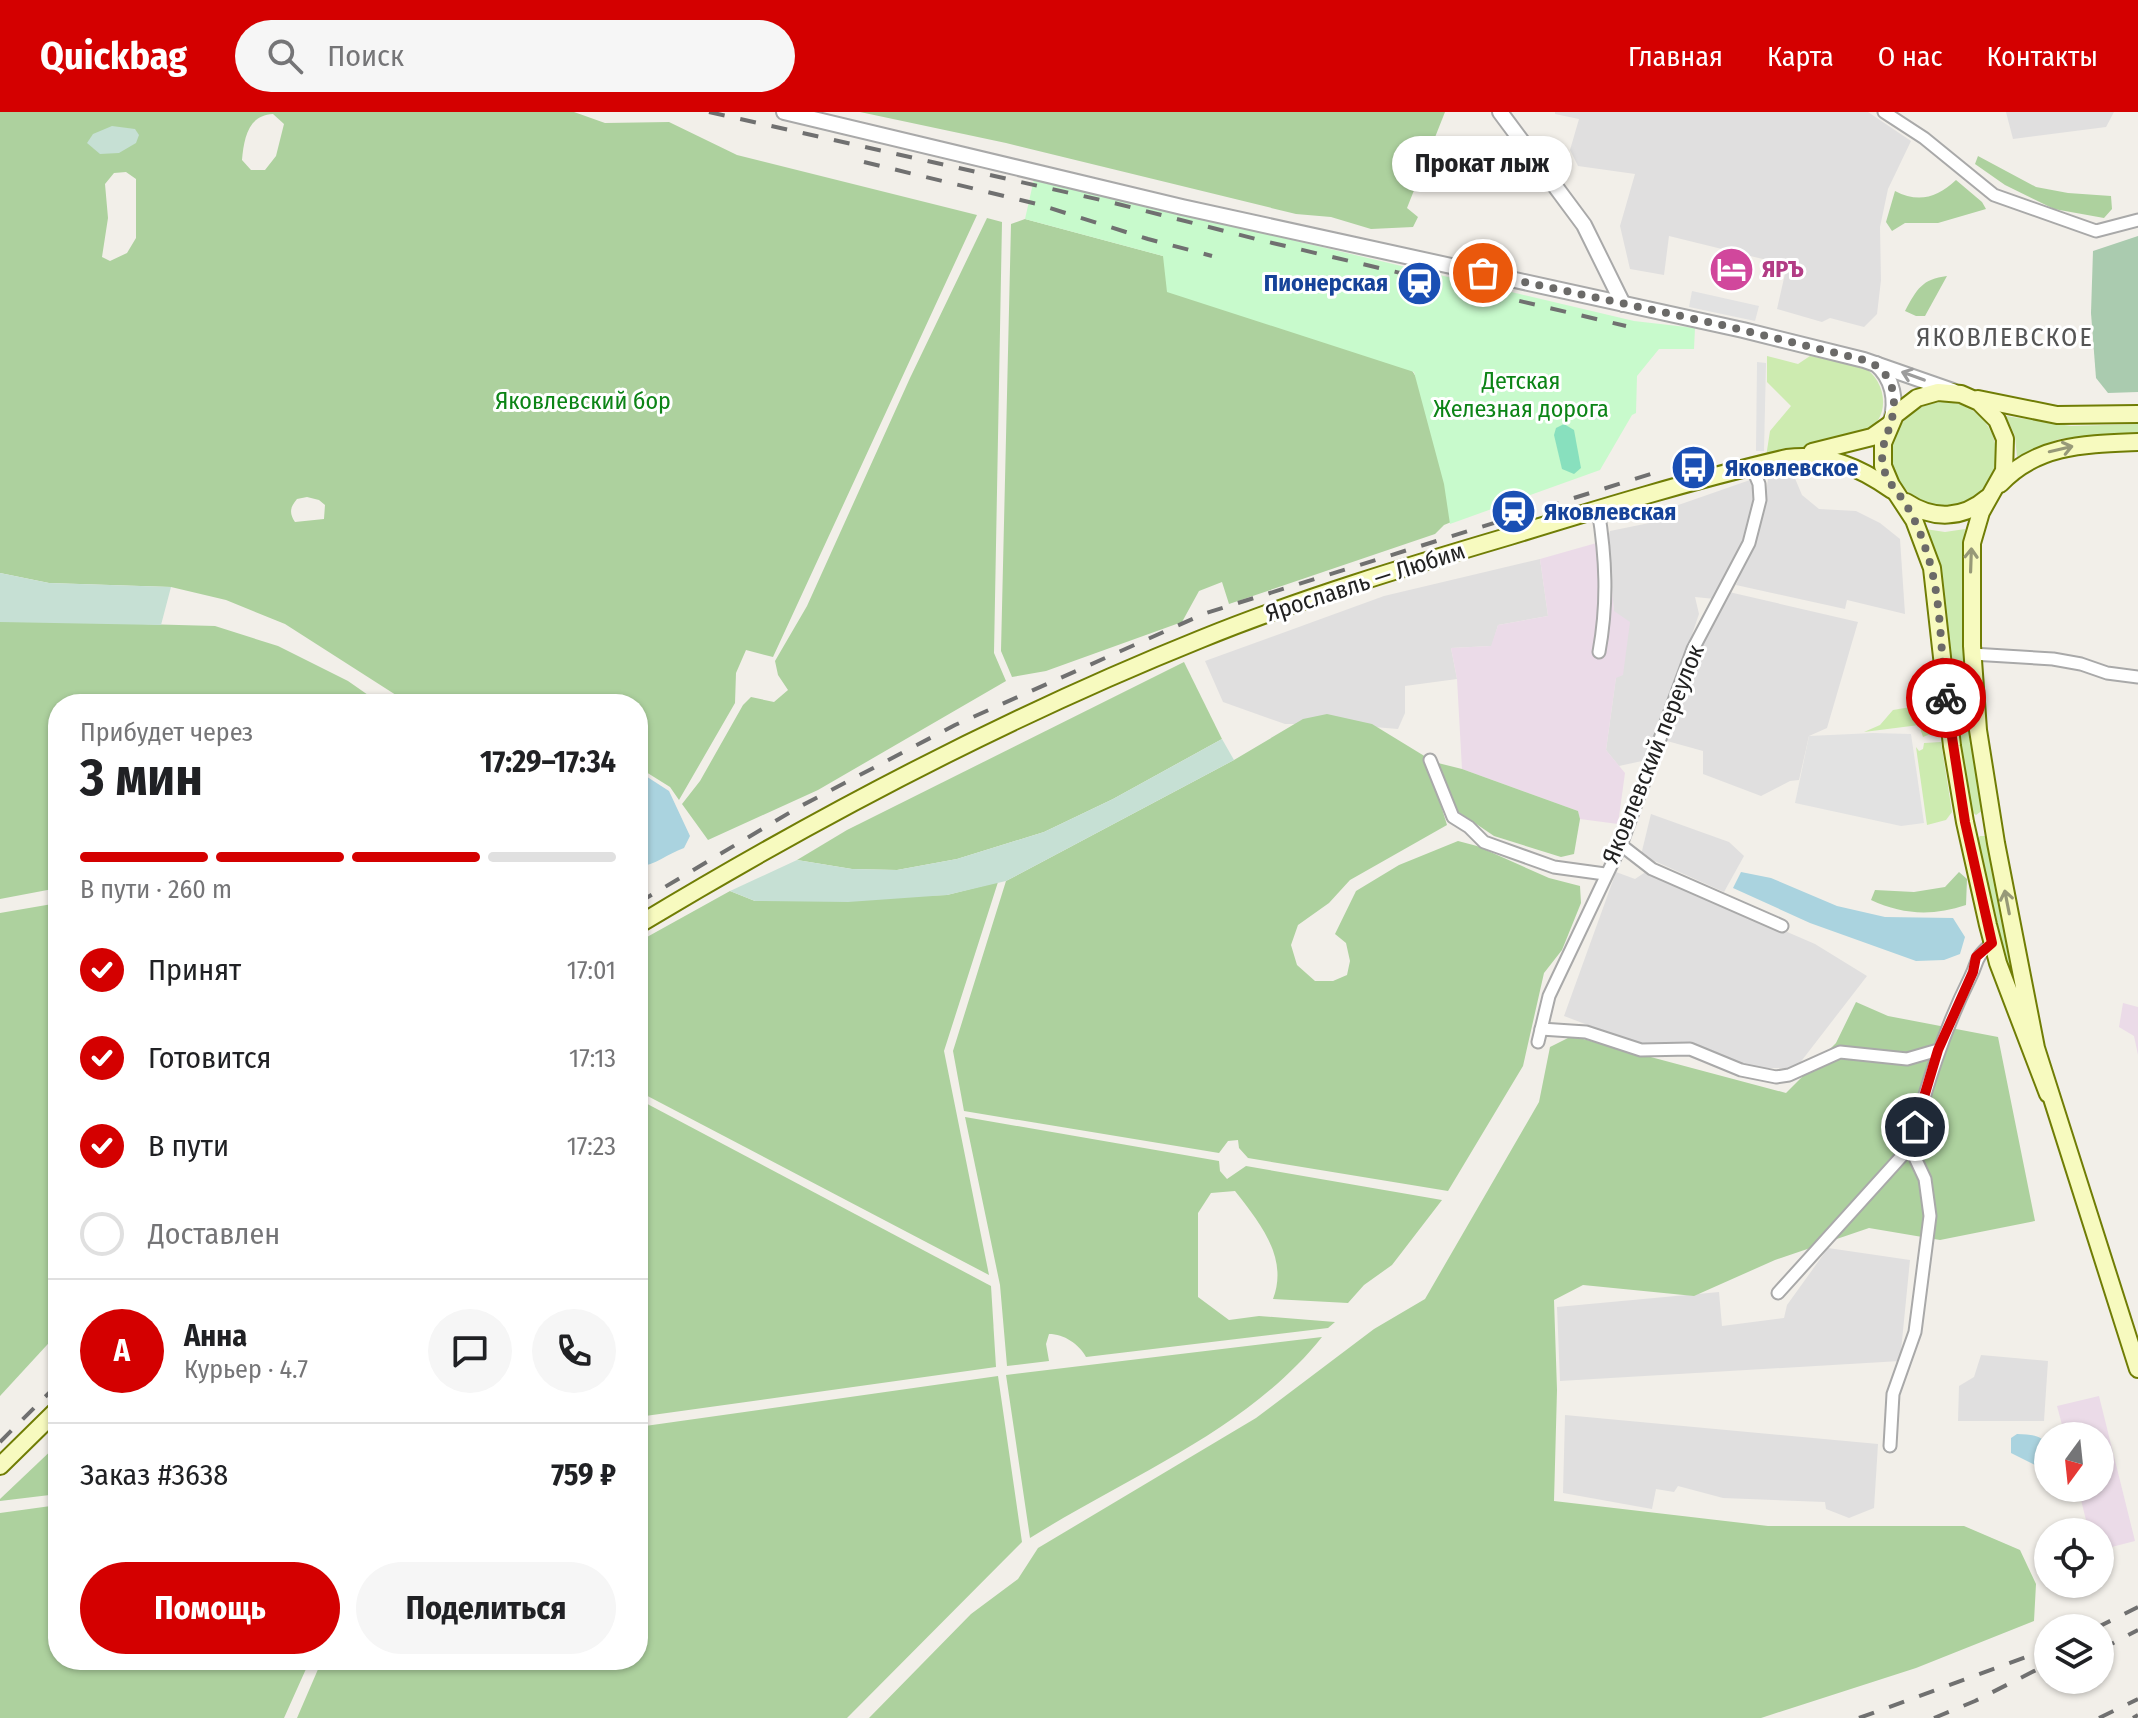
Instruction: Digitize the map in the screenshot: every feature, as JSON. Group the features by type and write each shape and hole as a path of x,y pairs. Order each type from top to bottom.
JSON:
{"main road":[{"path":"1787,458 1872,437 1917,398 1938,392 2057,415 2138,414"},
{"path":"1965,395 1989,410 2005,439 2006,461 1978,519 1972,543 1972,654 1978,730 1989,802 2028,1015 2048,1094"},
{"path":"1890,423 1882,455 1886,475 1919,530 1932,568 1954,759 1992,943 2048,1094 2138,1369"},
{"path":"1899,496 1921,511 1945,516 1967,511 2021,466 2051,451 2072,446 2138,442"},
{"name":"Ярославль — Любим","path":"648,919 832,813 1012,724 1200,639 1325,591 1598,509 1787,458 1812,456 1843,462 1899,496"},
{"path":"0,1466 48,1419"}],"street":[{"path":"784,112 1182,207 1864,360 1965,395"},
{"path":"1500,112 1584,225 1623,304"},
{"path":"1884,112 1924,138 1994,195 2096,231 2138,220"},
{"path":"1864,360 1881,368 1890,383 1894,405 1890,423"},
{"name":"Яковлевский переулок","path":"1538,1042 1549,996 1621,845 1693,649 1749,543 1760,500 1759,484 1752,467"},
{"path":"1598,509 1607,597 1599,652"},
{"path":"1972,654 2053,659 2107,673 2138,677"},
{"path":"1430,760 1453,817 1484,842 1554,867 1605,874"},
{"path":"1621,845 1652,869 1782,926"},
{"path":"1778,1293 1910,1147 1938,1050 1973,972 1976,957 1992,943"},
{"path":"1541,1029 1586,1032 1641,1050 1690,1049 1741,1070 1776,1077 1799,1071 1840,1052 1907,1059 1938,1050"},
{"path":"1890,1446 1893,1394 1915,1332 1930,1216 1925,1179 1910,1147"}],"shaded area":[{"path":"1555,112 1868,112 1911,141 1888,189 1880,227 1881,280 1877,314 1864,327 1830,318 1822,322 1777,309 1787,265 1669,236 1664,275 1630,269 1620,226 1635,174 1578,166 1570,150 1579,119"},
{"path":"2006,112 2114,112 2106,127 2013,139"},
{"path":"1692,291 1759,306 1755,321 1689,307"},
{"path":"1757,362 1766,363 1764,451 1756,451"},
{"path":"1769,473 1794,476 1802,495 1819,509 1856,511 1880,523 1900,539 1905,614 1847,600 1845,609 1736,585 1761,524"},
{"path":"1750,480 1757,500 1746,540 1715,599 1695,597 1699,614 1655,743 1642,761 1619,766 1606,750 1616,677 1607,540 1610,531 1664,520 1664,510"},
{"path":"1607,540 1614,611 1630,622 1623,675 1616,678 1606,750 1625,773 1618,824 1580,819 1578,811 1462,769 1457,679 1451,648 1491,646 1498,625 1548,616 1540,559"},
{"path":"1540,559 1548,616 1498,625 1492,646 1451,648 1457,679 1405,686 1405,713 1398,729 1285,724 1223,702 1205,661 1384,596"},
{"path":"1729,592 1858,622 1827,728 1809,736 1799,780 1790,781 1761,796 1703,774 1703,751 1667,741 1706,633"},
{"path":"1911,734 1924,823 1901,826 1795,803 1809,736"},
{"path":"1651,814 1729,842 1744,856 1724,892 1641,855"},
{"path":"1647,871 1815,944 1867,976 1796,1068 1744,1068 1688,1044 1643,1046 1564,1016 1616,872 1635,879"},
{"path":"2123,1003 2138,1007 2138,1055 2134,1036 2119,1027"},
{"path":"1828,1248 1910,1260 1900,1361 1560,1381 1557,1307 1719,1292 1722,1326 1784,1318 1787,1305"},
{"path":"1981,1355 2048,1361 2044,1421 1958,1421 1959,1386 1974,1377"},
{"path":"2099,1396 2105,1422 2061,1422 2057,1406"},
{"path":"1565,1415 1878,1444 1874,1508 1849,1518 1826,1509 1825,1502 1723,1498 1678,1486 1674,1492 1656,1489 1652,1509 1563,1493"},
{"path":"2114,1456 2135,1541 2114,1546 2114,1518 2086,1518 2082,1502 2114,1502"}],"green space":[{"name":"Яковлевский бор","path":"0,112 574,112 605,123 669,122 737,155 977,215 773,657 746,650 736,673 735,703 679,800 670,787 648,773 648,694 394,694 285,624 226,600 171,587 49,583 0,573","holes":["273,114 284,124 276,156 265,170 251,170 242,160 246,136 253,123","126,172 136,179 136,238 127,253 110,261 102,257 108,218 105,184 114,173","307,497 325,505 324,519 295,522 291,510 293,505 297,499"]},
{"path":"860,112 1445,112 1407,208 1418,217 1413,227 1371,229 1331,217 1296,214 1006,143"},
{"path":"112,126 135,129 139,135 136,143 119,153 100,154 87,143 93,134"},
{"path":"1978,156 2036,187 2111,196 2112,209 2104,218 2054,209 2005,185 1975,164"},
{"name":"Детская Железная дорога","path":"1034,179 1634,321 1695,328 1694,349 1659,349 1637,376 1636,413 1600,470 1450,524 1444,484 1414,372 1167,292 1163,256 1025,219"},
{"path":"1956,180 1986,209 1938,223 1905,223 1892,231 1886,222 1895,191 1912,197 1927,197 1942,191"},
{"path":"987,218 1002,222 994,653 1006,681 818,790 708,840 682,804 700,781 743,705 751,697 774,702 788,690 778,675 775,661 807,606 910,378"},
{"path":"1025,219 1163,256 1411,369 1519,494 1444,525 1435,534 1229,604 1222,582 1199,591 1182,622 1046,671 1012,677 1001,651 1011,224"},
{"path":"2138,236 2138,392 2108,393 2096,378 2091,313 2093,251"},
{"path":"1947,276 1925,316 1905,311 1921,286"},
{"path":"1767,356 1798,364 1810,356 1862,366 1877,380 1881,389 1883,409 1879,418 1865,432 1766,457 1770,431 1791,406 1767,382"},
{"path":"1944,402 1964,406 1981,417 1992,434 1996,454 1992,474 1981,491 1964,502 1944,506 1924,502 1907,491 1896,474 1892,454 1896,434 1907,417 1924,406"},
{"path":"2006,416 2071,426 2138,424 2138,432 2059,439 2017,457 2015,436"},
{"path":"1564,424 1574,430 1581,468 1574,474 1562,469 1554,435 1556,428"},
{"path":"1925,529 1945,532 1965,529 1963,633 1983,810 1976,815 1970,810"},
{"path":"0,573 49,583 171,587 161,625 0,622"},
{"path":"0,622 215,626 278,646 348,681 367,694 48,694 48,890 0,899"},
{"path":"1184,662 1222,739 1113,799 1044,832 957,859 897,870 852,869 797,860 847,830"},
{"path":"1934,703 1938,731 1923,737 1919,725 1864,732 1880,725 1893,710"},
{"path":"1327,714 1372,724 1426,757 1447,825 1350,880 1329,903 1298,925 1291,945 1297,965 1315,981 1333,981 1347,975 1350,961 1346,943 1335,934 1356,891 1399,865 1458,841 1477,846 1549,878 1580,886 1581,903 1562,950 1544,973 1523,1066 1448,1191 1248,1158 1239,1148 1238,1140 1228,1141 1219,1153 964,1111 953,1051 1006,881 1234,760 1303,719"},
{"path":"1222,739 1234,760 1006,881 947,895 848,902 755,901 730,891 797,860 852,869 897,870 957,859 1044,832 1113,799"},
{"path":"1941,742 1952,812 1946,820 1927,825 1916,747 1919,751 1924,743"},
{"path":"1438,763 1578,811 1580,819 1574,854 1561,857 1494,836 1457,811"},
{"path":"1980,836 1989,840 2013,970 2008,972 2000,950 1976,841"},
{"path":"1959,872 1967,879 1966,905 1942,911 1918,912 1895,909 1871,900 1875,890 1914,892 1945,887"},
{"path":"998,882 944,1051 989,1275 648,1096 648,936 730,891 755,901 947,895"},
{"path":"48,905 48,1344 0,1396 0,913"},
{"path":"1856,1002 1888,1016 1998,1037 2035,1221 1940,1240 1869,1228 1775,1260 1694,1296 1583,1285 1554,1300 1557,1390 1554,1501 1768,1526 1964,1526 2020,1550 2034,1580 2034,1621 1916,1668 1761,1718 869,1718 971,1614 1018,1579 1038,1548 1256,1418 1374,1329 1425,1299 1539,1102 1550,1047 1572,1036 1786,1093 1836,1043"},
{"path":"648,1104 991,1286 996,1367 648,1416"},
{"path":"965,1117 1219,1161 1220,1171 1227,1179 1246,1166 1442,1200 1392,1265 1364,1285 1348,1303 1273,1299 1277,1269 1262,1228 1235,1191 1211,1193 1198,1213 1198,1297 1229,1320 1259,1316 1335,1322 1328,1328 1086,1357 1070,1341 1049,1334 1046,1344 1049,1361 1007,1366 1000,1285"},
{"path":"1322,1337 1292,1370 1223,1425 1030,1538 1006,1375"},
{"path":"998,1376 1022,1542 847,1718 297,1718 318,1670 648,1670 648,1426"},
{"path":"48,1453 48,1495 0,1499"},
{"path":"48,1506 48,1670 306,1670 284,1718 0,1718 0,1513"}],"water":[{"path":"648,777 669,791 690,836 684,848 650,864"},
{"path":"1741,872 1771,878 1837,906 1885,917 1953,918 1965,937 1960,954 1944,960 1916,961 1810,923 1733,888"},
{"path":"2017,1434 2034,1436 2034,1464 2011,1453 2011,1438"}],"railway":[{"path":"709,112 1110,202 1626,326"},
{"path":"864,162 1037,204 1212,256"},
{"path":"648,897 799,807 955,725 1206,613 1654,473"},
{"path":"0,1442 48,1394"},
{"path":"2114,1619 2138,1607"},
{"path":"2114,1643 2138,1630"},
{"path":"1859,1718 2034,1654"},
{"path":"1934,1718 2034,1671"},
{"path":"2099,1718 2138,1699"},
{"path":"2133,1718 2138,1715"}],"way so far":[{"path":"1483,273 1743,330 1864,360 1881,368 1890,383 1894,405 1883,443 1883,466 1919,530 1932,568 1946,698"}],"place":[{"name":"ЯРЪ","path":"1731,269"},
{"name":"Прокат лыж","path":"1483,273"},
{"name":"Пионерская","path":"1419,283"},
{"name":"Яковлевское","path":"1694,468"},
{"name":"Яковлевская","path":"1513,512"}],"district":[{"name":"ЯКОВЛЕВСКОЕ","path":"2005,337"}],"route":[{"path":"1915,1127 1938,1050 1973,972 1976,957 1992,943 1965,822 1946,698"}]}
